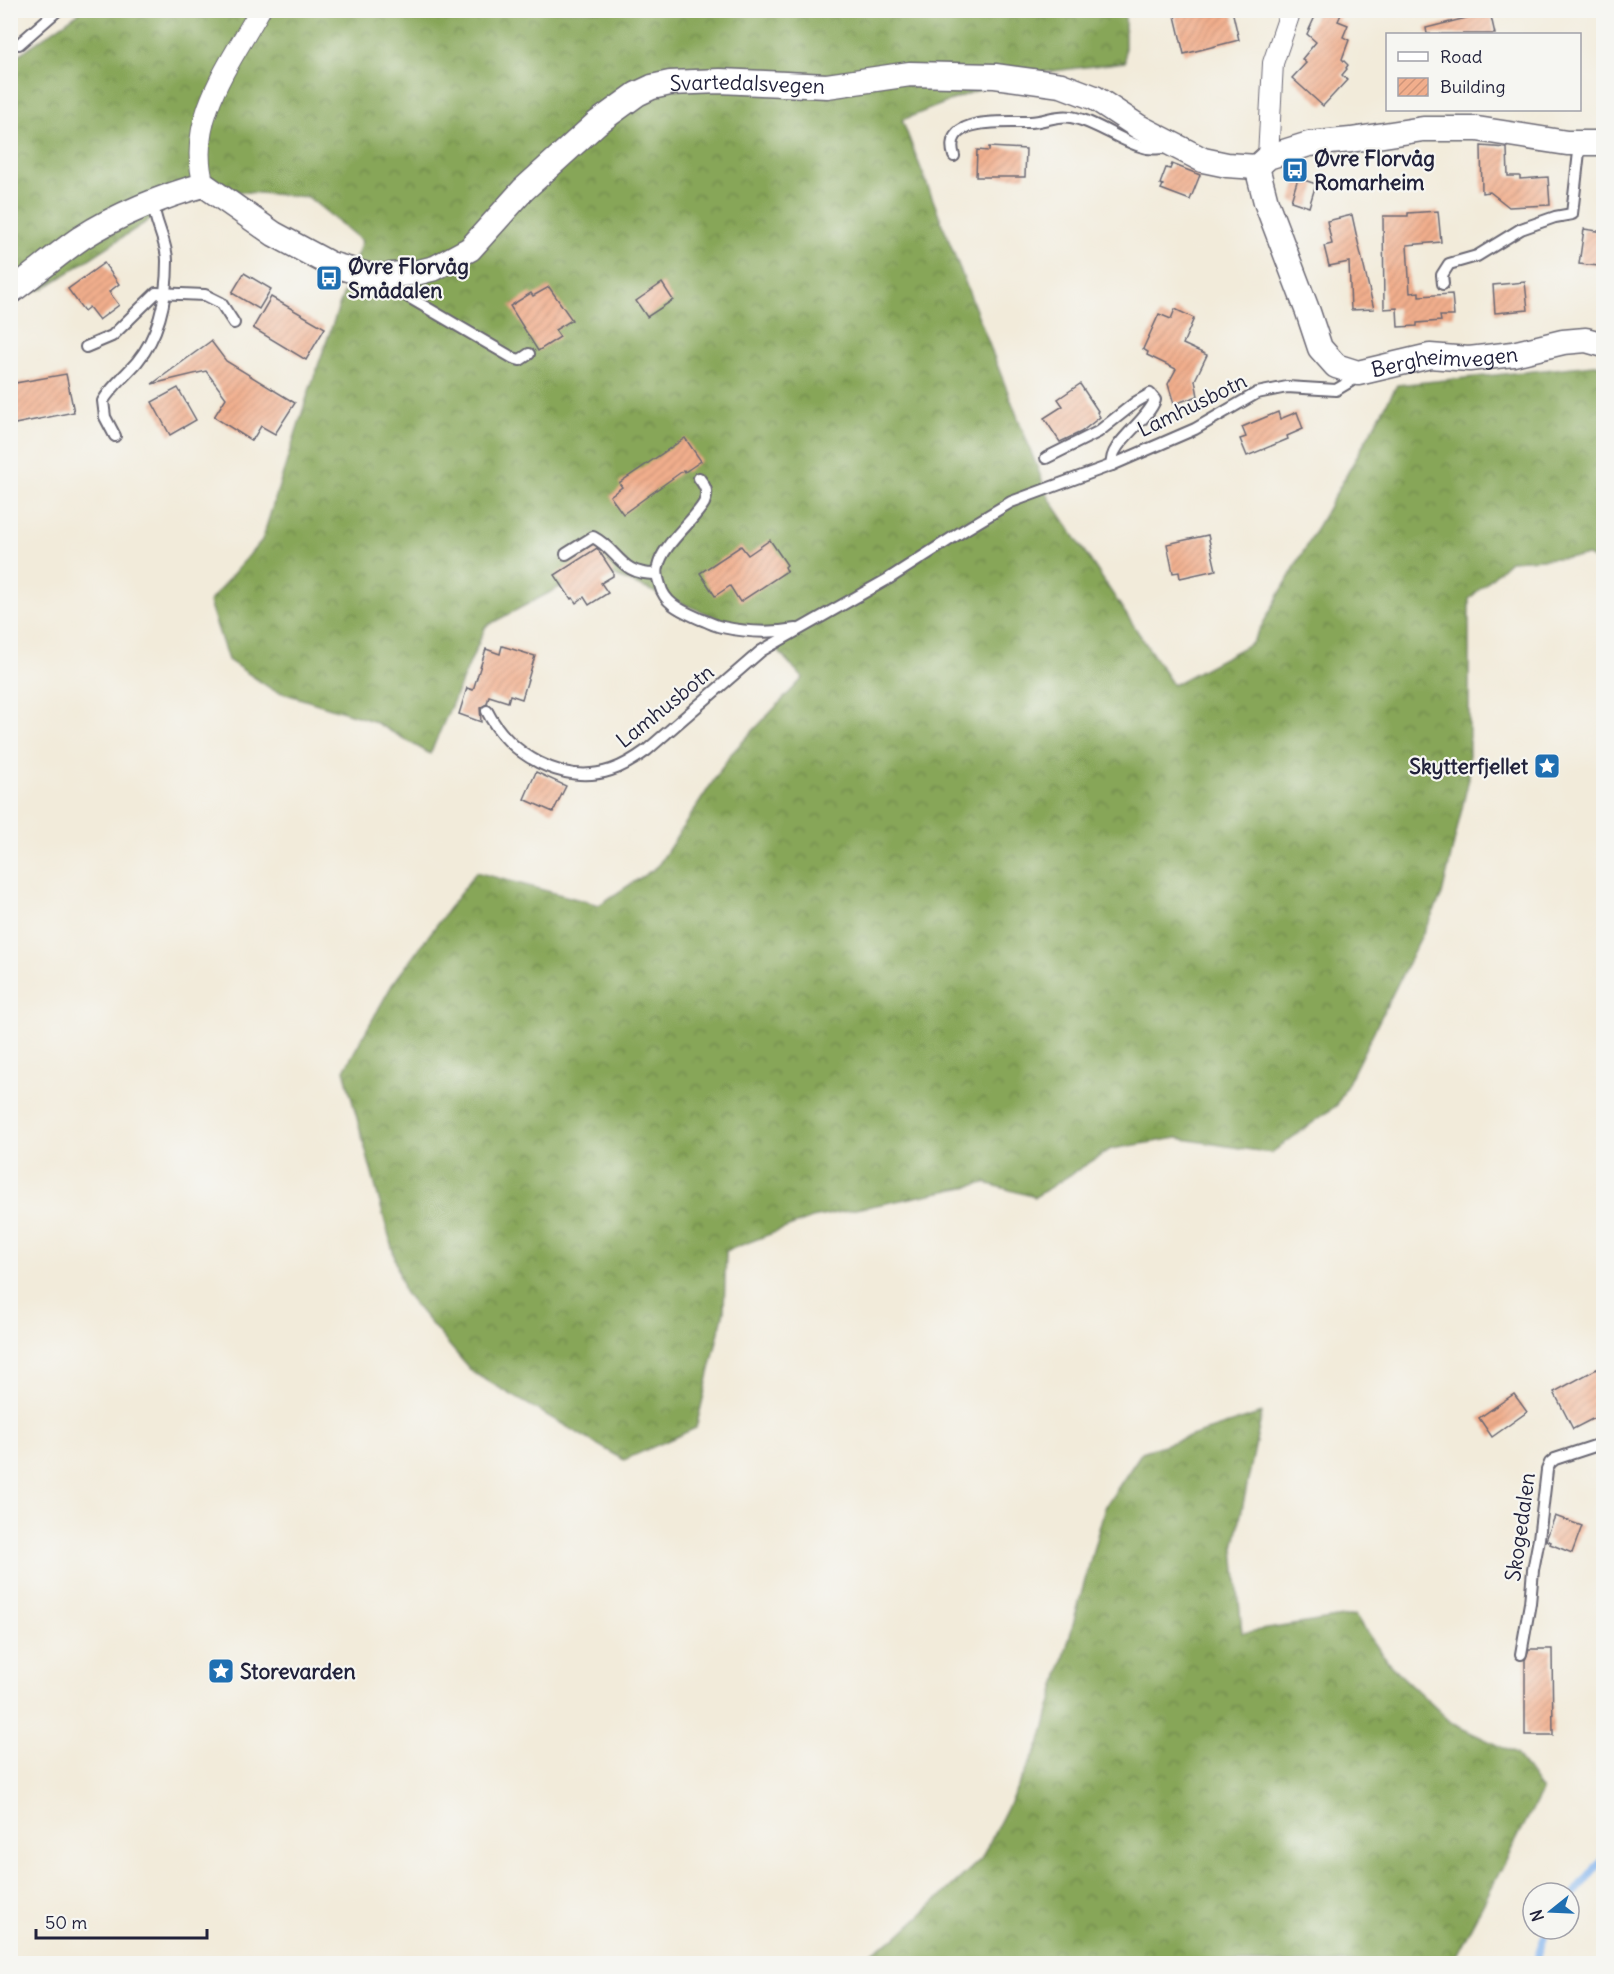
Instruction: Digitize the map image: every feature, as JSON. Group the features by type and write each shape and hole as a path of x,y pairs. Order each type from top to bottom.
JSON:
{"street":[{"path":"10,292 80,239 153,202 177,192 204,185 198,158 204,117 212,93 260,10"},
{"path":"1263,162 1273,63 1291,10"},
{"name":"Svartedalsvegen","path":"204,185 274,234 330,264 375,277 435,268 470,249 523,190 597,123 637,94 652,87 670,83 720,81 827,86 910,74 994,76 1035,81 1061,85 1095,98 1171,145 1203,160 1227,165 1263,162 1324,141 1351,140 1444,127 1477,129 1529,138 1592,143"},
{"name":"Bergheimvegen","path":"1263,162 1266,202 1320,348 1336,366 1358,373 1386,364 1430,356 1469,359 1513,354 1563,342 1586,340 1604,345"}],"lane":[{"path":"19,44 58,10"},
{"name":"Svartedalsvegen","path":"954,156 951,146 953,137 958,131 969,126 1033,122 1061,116 1090,123 1147,148 1166,148 1171,145"},
{"path":"1443,284 1442,275 1449,264 1477,256 1535,223 1572,214 1592,143"},
{"path":"115,436 105,417 103,401 151,342 159,320 164,292 166,252 153,213 153,202"},
{"name":"Svartedalsvegen","path":"375,277 513,358 519,360 529,354"},
{"path":"86,347 112,336 156,293 206,295 227,310 234,323"},
{"name":"Lamhusbotn","path":"487,711 506,738 532,760 552,769 578,773 611,771 647,750 761,651 888,579 1003,506 1112,465 1195,429 1257,393 1287,387 1336,390 1351,381 1358,373"},
{"name":"Lamhusbotn","path":"1046,458 1098,432 1136,402 1150,394 1155,400 1153,406 1115,449 1110,457 1112,465"},
{"path":"566,554 593,537 602,541 618,560 641,575 657,574 661,559 704,503 706,487 699,478"},
{"name":"Lamhusbotn","path":"657,574 661,592 667,601 678,609 720,627 768,632 805,627"},
{"name":"Skogedalen","path":"1521,1654 1547,1470 1555,1459 1604,1443"}],"green space":[{"path":"83,10 1125,11 1125,62 1013,76 902,120 1049,498 1173,685 1252,643 1397,385 1603,364 1603,566 1588,556 1510,561 1469,599 1469,778 1442,895 1337,1105 1271,1153 1177,1138 1111,1149 1035,1197 985,1183 812,1218 726,1251 724,1311 696,1428 624,1460 472,1372 404,1292 344,1070 392,985 476,872 599,905 657,867 731,754 803,678 766,638 596,568 486,626 430,754 373,721 273,690 228,660 209,602 262,540 308,394 362,241 308,197 198,188 43,289 11,296 10,61"},
{"path":"1262,1413 1234,1548 1242,1633 1355,1615 1389,1664 1453,1724 1516,1754 1542,1791 1452,1963 854,1963 898,1936 981,1859 1041,1741 1105,1507 1142,1452"}],"building":[{"path":"1177,10 1232,10 1239,40 1184,54 1175,16 1178,15"},
{"path":"1318,10 1343,10 1338,21 1348,25 1343,37 1349,40 1342,59 1348,65 1342,75 1347,80 1323,106 1292,78 1306,63 1302,59 1316,42 1307,34"},
{"path":"1490,12 1495,33 1427,33 1426,28"},
{"path":"1481,146 1507,148 1508,176 1520,176 1520,179 1548,177 1550,205 1509,207 1490,192 1482,193"},
{"path":"989,147 1026,149 1025,177 976,177 977,150 989,151"},
{"path":"1172,164 1200,175 1190,200 1161,189 1163,185 1160,184 1166,168 1170,169"},
{"path":"1298,178 1316,184 1309,207 1291,201"},
{"path":"1438,211 1441,242 1407,245 1410,293 1419,292 1419,296 1452,294 1454,316 1440,316 1441,321 1398,327 1397,308 1384,309 1383,216 1408,216 1408,213"},
{"path":"1352,215 1374,309 1351,310 1349,262 1329,266 1324,246 1332,244 1327,221"},
{"path":"1584,229 1604,232 1604,259 1600,258 1599,266 1579,264"},
{"path":"104,263 119,284 109,292 119,305 99,320 89,307 84,311 68,289"},
{"path":"244,273 271,289 259,309 232,293"},
{"path":"1525,282 1528,310 1495,313 1493,285"},
{"path":"662,283 673,300 647,317 636,301"},
{"path":"549,287 572,320 555,330 560,337 538,351 510,306 531,293 533,296"},
{"path":"271,297 325,328 306,360 253,328"},
{"path":"1175,309 1194,318 1183,344 1207,355 1195,380 1198,396 1174,404 1168,384 1176,369 1147,355 1148,352 1143,349 1159,314 1171,319"},
{"path":"211,341 226,361 295,403 275,434 261,426 252,441 214,417 226,398 206,371 152,384"},
{"path":"66,374 74,412 10,425 10,384"},
{"path":"1080,384 1100,417 1081,432 1060,442 1044,418 1063,406 1058,399"},
{"path":"178,388 196,420 170,435 152,402"},
{"path":"1278,412 1280,419 1297,412 1303,429 1287,436 1288,439 1247,456 1240,439 1246,437 1242,427"},
{"path":"685,438 701,461 685,472 684,470 623,514 610,496 622,487 619,483"},
{"path":"1208,535 1216,570 1180,578 1179,572 1173,573 1167,544"},
{"path":"770,540 787,565 785,567 787,571 740,602 730,586 715,596 700,573 741,546 748,555"},
{"path":"597,548 613,572 613,576 601,583 608,593 589,605 584,597 576,603 555,575"},
{"path":"502,646 535,656 522,699 510,695 508,702 489,696 487,704 480,708 481,722 459,714 467,688 473,690 486,649 500,654"},
{"path":"536,772 566,786 553,812 524,799"},
{"path":"1604,1365 1604,1413 1573,1429 1554,1392"},
{"path":"1514,1394 1527,1412 1492,1437 1479,1418"},
{"path":"1555,1516 1582,1526 1572,1553 1546,1540"},
{"path":"1529,1649 1552,1649 1553,1735 1525,1735 1525,1660"}],"waterway":[{"path":"1581,1886 1604,1857"},
{"path":"1535,1964 1543,1941"}],"place":[{"name":"Øvre Florvåg Romarheim","path":"1295,170"},
{"name":"Øvre Florvåg Smådalen","path":"329,278"},
{"name":"Skytterfjellet","path":"1547,766"},
{"name":"Storevarden","path":"221,1671"}]}
